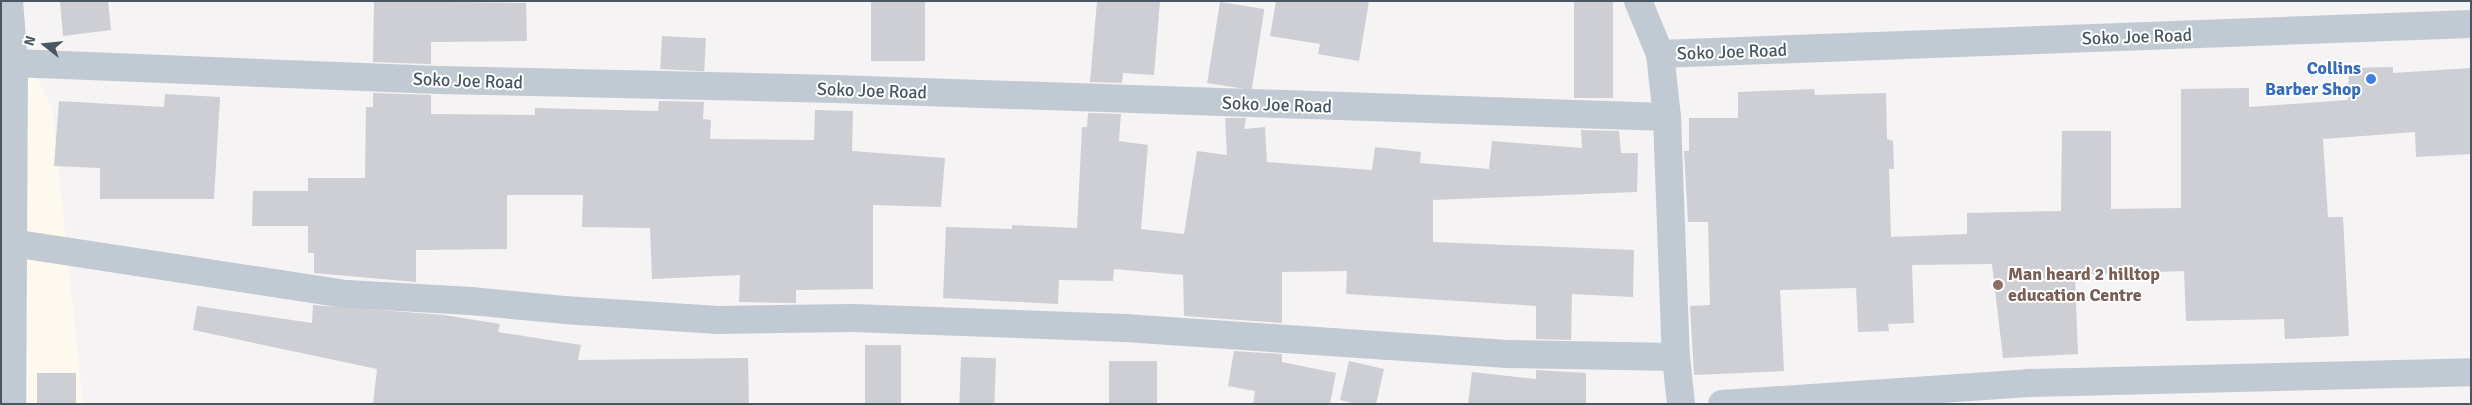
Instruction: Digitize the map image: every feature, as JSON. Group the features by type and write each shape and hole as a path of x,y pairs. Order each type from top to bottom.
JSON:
{"street":[{"path":"9,1 14,63 12,404"},
{"path":"1638,1 1660,54"},
{"name":"Soko Joe Road","path":"14,63 440,80 836,89 1667,117 1660,54 2471,24"},
{"path":"1667,117 1676,357 1681,404"},
{"path":"12,243 346,294 471,301 574,311 718,320 852,318 1125,328 1507,354 1676,357"},
{"path":"1722,404 2028,383 2471,372"}],"shaded area":[{"path":"13,27 52,108 83,404 1,404"}],"building":[{"path":"60,1 108,1 111,30 63,36"},
{"path":"374,1 526,3 527,41 431,42 431,64 373,62"},
{"path":"871,1 925,1 925,61 871,61"},
{"path":"1097,1 1160,1 1154,75 1123,73 1122,83 1090,82"},
{"path":"1276,1 1369,1 1359,61 1318,54 1320,44 1270,36"},
{"path":"1574,1 1613,1 1613,98 1574,98"},
{"path":"1220,2 1264,9 1252,90 1207,83"},
{"path":"662,36 706,38 704,71 660,69"},
{"path":"2393,67 2393,73 2471,68 2471,154 2416,157 2415,132 2323,139 2328,217 2343,217 2349,336 2285,339 2284,319 2186,321 2184,271 2075,275 2078,354 2003,358 1992,264 1912,265 1914,323 1888,324 1889,331 1858,332 1856,288 1780,290 1784,371 1694,375 1690,306 1710,305 1708,222 1688,222 1684,151 1689,151 1689,118 1738,118 1738,92 1814,89 1815,95 1886,93 1887,139 1893,141 1894,169 1889,169 1891,237 1967,234 1967,213 2061,211 2062,131 2111,131 2111,209 2181,208 2181,89 2249,88 2249,107 2348,100 2349,68"},
{"path":"373,93 431,95 431,114 535,115 535,108 658,111 659,101 704,102 703,119 711,120 710,139 814,140 815,110 853,111 852,151 945,158 941,207 873,205 873,289 796,290 796,303 739,302 740,275 652,279 650,228 582,227 583,195 507,195 507,249 416,250 416,282 314,273 314,253 308,253 308,226 252,226 253,191 308,191 308,178 365,178 366,107 373,107"},
{"path":"165,94 220,97 214,199 100,199 100,168 54,166 59,101 164,107"},
{"path":"1088,113 1121,114 1119,141 1148,145 1141,229 1184,234 1197,151 1227,155 1225,118 1246,118 1244,129 1265,127 1267,162 1372,170 1375,147 1421,152 1420,163 1489,169 1492,141 1582,148 1581,130 1619,131 1621,153 1638,153 1637,192 1433,200 1433,242 1634,250 1633,297 1572,294 1571,340 1536,339 1536,306 1346,294 1347,271 1282,272 1282,323 1184,316 1183,275 1114,269 1113,281 1059,280 1058,304 943,298 946,227 1012,229 1012,225 1077,228 1082,127 1087,127"},
{"path":"313,305 444,315 500,324 498,332 581,345 578,360 748,358 749,404 373,404 377,369 193,330 197,306 312,323"},
{"path":"865,345 901,345 901,404 865,404"},
{"path":"1234,351 1282,354 1282,362 1336,373 1330,404 1253,404 1255,391 1228,386"},
{"path":"961,357 996,358 994,404 959,404"},
{"path":"1109,361 1157,361 1157,404 1109,404"},
{"path":"1349,361 1384,369 1376,404 1357,404 1340,400"},
{"path":"1536,370 1586,373 1586,404 1468,404 1472,372 1536,379"},
{"path":"37,373 76,373 76,404 37,404"}],"place":[{"name":"Collins Barber Shop","path":"2371,79"},
{"name":"Man heard 2 hilltop education Centre","path":"1998,285"}]}
